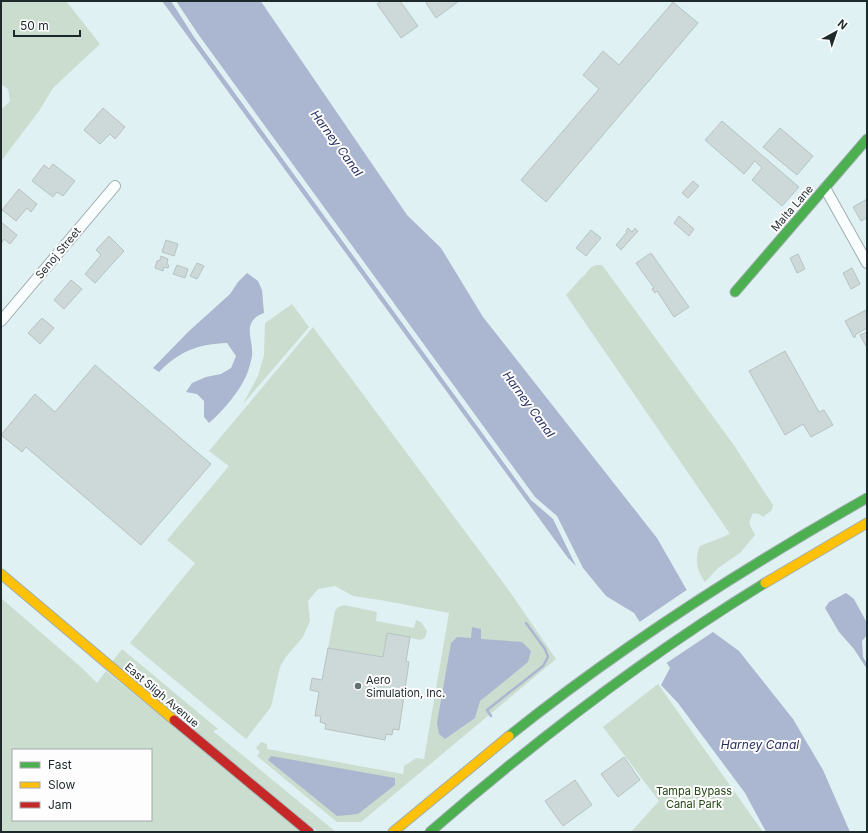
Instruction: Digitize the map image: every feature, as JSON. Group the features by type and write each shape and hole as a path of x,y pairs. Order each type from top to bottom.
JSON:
{"main road":[{"name":"Malta Lane","path":"735,292 867,139"},
{"path":"393,832 528,721 635,642 704,595 770,554 867,498"},
{"path":"430,832 543,737 647,660 716,613 783,571 867,523"},
{"name":"East Sligh Avenue","path":"1,574 99,658 309,832"},
{"path":"662,635 704,595"},
{"path":"595,698 599,685"}],"street":[{"name":"Senoj Street","path":"1,321 115,186"},
{"path":"825,188 867,263"}],"green space":[{"path":"1,1 66,1 100,44 53,88 39,111 1,161 1,110 10,101 8,89 1,84"},
{"path":"596,265 602,265 733,444 773,505 772,510 763,517 759,514 753,513 749,523 755,535 740,553 718,568 705,582 697,565 697,556 700,546 730,534 566,295 590,268"},
{"path":"292,304 309,327 243,404 258,376 264,355 265,323"},
{"path":"313,327 510,592 556,659 361,822 337,822 257,756 260,752 256,748 261,742 267,744 267,749 403,774 404,766 416,758 424,759 449,613 353,596 335,586 318,589 308,601 310,621 303,637 285,658 280,667 271,707 246,739 130,643 195,563 167,540 229,466 209,451"},
{"path":"1,598 82,668 97,683 106,671 301,832 1,832"},
{"path":"344,605 377,612 376,621 414,628 416,620 421,622 427,631 425,638 420,640 387,633 383,657 328,648 335,611 338,607"},
{"path":"122,649 218,729 213,731 336,832 318,832 112,662"},
{"name":"Tampa Bypass Canal Park","path":"658,684 763,832 631,832 659,801 603,727"}],"water":[{"path":"162,1 171,1 194,37 531,500 553,519 576,566 568,558"},
{"name":"Harney Canal","path":"176,1 260,1 262,3 407,215 441,248 483,317 657,538 697,608 713,632 739,651 793,719 823,770 850,832 766,832 745,793 678,703 661,685 670,668 634,613 606,596 583,568 557,516 535,497 198,34"},
{"path":"247,273 258,281 262,290 264,313 252,321 250,326 252,356 244,380 231,400 209,423 204,417 204,401 197,394 186,392 192,383 206,377 221,374 231,368 236,356 227,343 207,345 190,350 174,359 159,372 153,368 188,332 230,294 238,282"},
{"path":"846,593 854,599 867,623 867,635 862,641 863,657 867,664 867,669 854,649 839,632 825,608 829,602"},
{"path":"472,627 481,629 481,639 522,642 531,651 528,662 480,701 475,718 445,739 439,734 437,723 451,643 457,637 471,638"},
{"path":"271,756 395,778 395,785 358,814 337,816 268,760"}],"pier":[{"path":"688,589 698,607 714,612 719,624 716,630 665,664 638,623"}],"building":[{"path":"382,1 400,1 418,26 401,38 377,4"},
{"path":"428,1 459,1 436,18 426,3"},
{"path":"673,2 698,23 546,202 521,180 599,89 583,75 603,51 619,65"},
{"path":"103,108 125,127 115,139 110,134 100,144 84,130"},
{"path":"722,121 799,187 782,206 752,180 762,168 755,161 744,174 705,140"},
{"path":"780,128 813,156 797,175 763,147"},
{"path":"53,164 75,181 63,196 57,192 53,197 32,181 44,165 49,169"},
{"path":"693,181 699,186 688,198 682,193"},
{"path":"19,189 37,204 31,212 27,208 16,221 2,210"},
{"path":"867,199 867,218 861,221 853,207"},
{"path":"679,216 694,229 689,236 674,223"},
{"path":"1,222 17,235 10,244 4,239 1,244"},
{"path":"628,228 632,232 635,228 638,231 621,250 616,245 627,232 626,231"},
{"path":"591,230 601,238 586,256 576,248"},
{"path":"109,236 124,251 95,283 85,274 101,255 96,250"},
{"path":"166,240 178,244 174,256 162,252"},
{"path":"651,253 689,307 674,317 657,291 655,293 652,289 654,288 636,263"},
{"path":"798,254 805,269 797,273 790,258"},
{"path":"161,256 168,259 167,263 169,266 168,268 164,267 163,271 155,268 157,261 160,260"},
{"path":"197,263 204,266 197,279 190,276"},
{"path":"177,265 188,269 185,278 173,274"},
{"path":"852,268 860,284 851,289 843,273"},
{"path":"71,280 82,289 64,309 54,300"},
{"path":"866,310 867,328 855,335 856,336 854,338 845,321"},
{"path":"42,318 54,328 40,344 28,333"},
{"path":"867,332 867,348 860,335"},
{"path":"785,351 819,412 824,410 833,425 811,437 803,424 785,435 749,371"},
{"path":"95,365 211,464 141,545 26,447 22,452 1,435 35,394 55,412"},
{"name":"Aero Simulation, Inc.","path":"387,633 410,637 406,661 409,662 399,730 393,729 392,735 386,734 385,740 325,729 326,724 320,722 321,716 315,716 319,692 310,690 312,678 322,680 328,648 383,657"},
{"path":"624,757 640,780 618,797 601,774"},
{"path":"575,780 592,805 563,826 545,801"}],"waterway":[{"path":"491,716 487,710 543,666 548,657 545,649 526,623"}],"traffic: fast":[{"path":"735,292 867,139"},
{"path":"509,736 595,671 683,610 774,552 867,498"},
{"path":"430,832 510,765 593,700 677,640 765,583"}],"traffic: slow":[{"path":"765,583 867,523"},
{"path":"1,574 174,720"},
{"path":"393,832 509,736"}],"traffic: jam":[{"path":"174,720 309,832"}],"place":[{"name":"Aero Simulation, Inc.","path":"358,686"}]}
